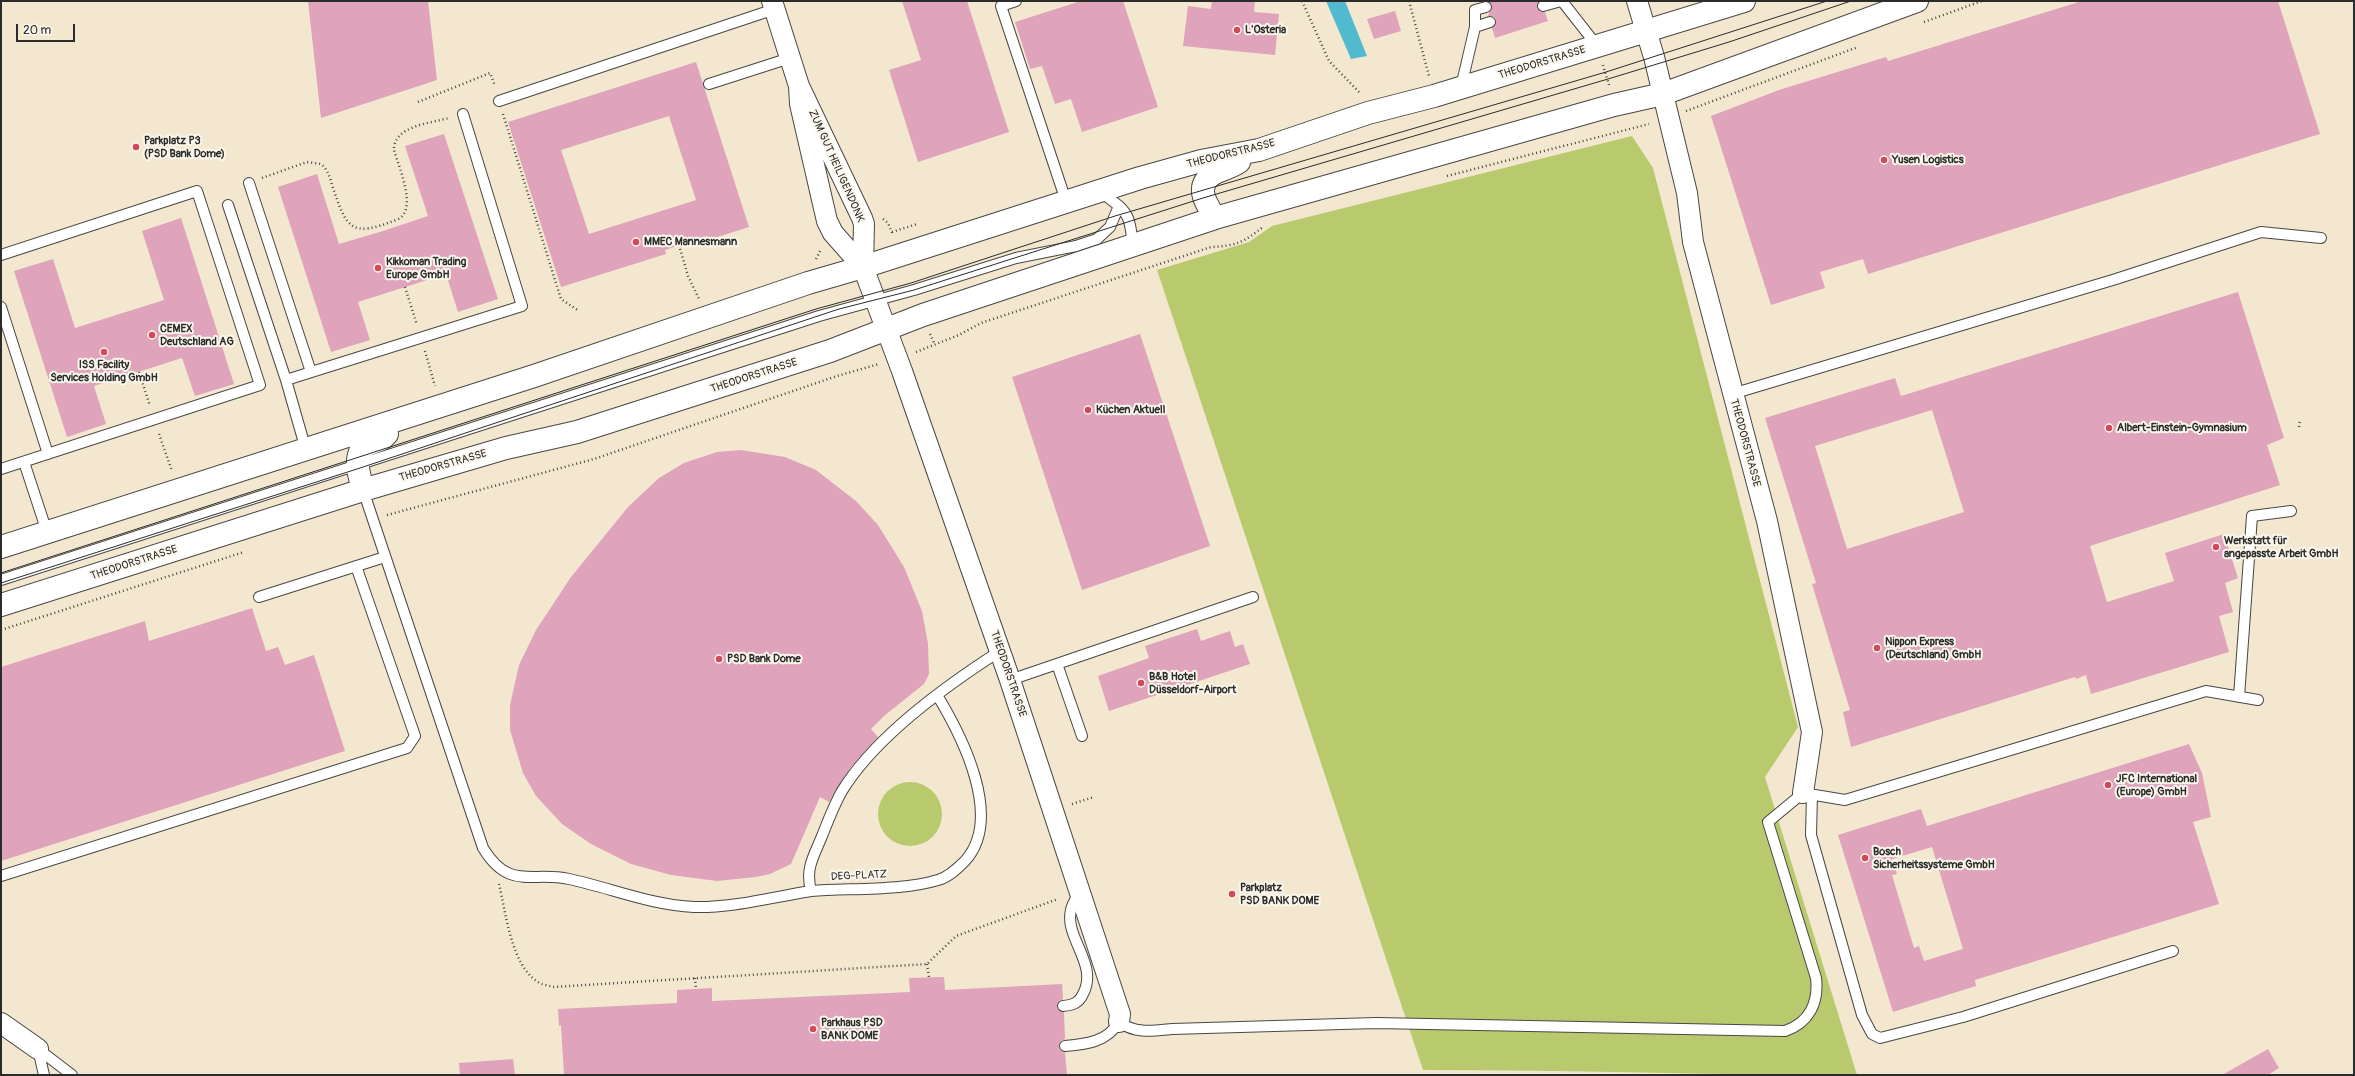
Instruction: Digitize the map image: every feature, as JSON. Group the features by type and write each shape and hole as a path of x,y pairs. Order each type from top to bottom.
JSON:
{"main road":[{"name":"THEODORSTRASSE","path":"1,547 403,420 808,283 1099,191 1200,161 1259,150 1368,113 1461,88 1744,1"},
{"name":"THEODORSTRASSE","path":"1,605 363,490 506,448 577,432 830,351 922,315 1215,218 1614,105 1663,94 1917,1"},
{"path":"1215,218 1203,198 1205,184 1213,174 1233,166 1259,150"},
{"path":"363,490 357,464 362,447 382,439 403,420"}],"street":[{"path":"1637,1 1647,31"},
{"name":"ZUM GUT HEILIGENDONK","path":"773,5 799,86 862,218 864,224 862,267"},
{"name":"THEODORSTRASSE","path":"1647,31 1686,193 1693,242 1732,394 1767,521 1812,732 1808,794"},
{"name":"ZUM GUT HEILIGENDONK","path":"799,86 800,104 827,222 833,233 862,267"},
{"name":"THEODORSTRASSE","path":"862,267 897,359 1000,650 1120,1014 1119,1022"},
{"path":"1,1024 38,1049"}],"lane":[{"path":"1016,1 1001,6 1066,202"},
{"path":"1543,6 1561,1 1598,47"},
{"path":"499,101 773,5"},
{"path":"1461,88 1475,27 1475,10 1486,6"},
{"path":"1475,27 1490,22"},
{"path":"709,84 790,58"},
{"path":"286,380 522,306 463,114"},
{"path":"249,184 310,372"},
{"path":"1,255 197,191 260,385 1,469"},
{"path":"1099,191 1127,213 1132,237 1118,251"},
{"path":"228,205 286,380 306,450"},
{"path":"1,580 357,464 874,300 914,290 1016,258 1076,246 1097,238 1110,227 1119,206"},
{"path":"1732,394 2116,279 2261,232 2321,238"},
{"path":"1,307 48,454"},
{"path":"24,462 47,532"},
{"name":"DEG-PLATZ","path":"363,490 483,848 489,858 510,875 530,878 568,879 653,901 694,907 739,903 811,890 914,885 940,880 954,872 973,852 980,836 982,820 979,794 958,730 937,695"},
{"path":"2239,697 2252,516 2291,511"},
{"path":"260,597 385,557"},
{"path":"1,876 407,748 415,736 356,566"},
{"path":"1010,680 1253,597"},
{"path":"811,890 808,870 842,791 871,753 951,683 1000,650"},
{"path":"1057,664 1082,736"},
{"path":"1065,1046 1099,1040 1109,1035 1119,1022 1133,1030 1144,1032 1172,1029 1376,1023 1771,1032 1791,1029 1797,1027 1808,1017 1817,992 1816,978 1768,822 1808,794 1845,800 2206,691 2258,700"},
{"path":"1808,794 1811,835 1862,1015 1872,1034 1880,1038 1963,1018 2173,951"},
{"path":"1063,1006 1076,1003 1081,998 1087,987 1088,977 1070,910 1080,891"},
{"path":"38,1049 44,1075"},
{"path":"38,1049 72,1075"}],"path":[{"path":"1302,1 1328,61 1360,92 1368,113"},
{"path":"1409,1 1426,66"},
{"path":"1923,23 1982,1"},
{"path":"1442,177 1668,118 1864,45"},
{"path":"1598,47 1614,105"},
{"path":"418,102 490,73 561,299 579,311"},
{"path":"249,184 295,166 316,162 321,164 328,172 342,215 348,223 364,230 381,226 403,217 407,210 408,200 394,150 394,143 398,137 411,129 463,114"},
{"path":"892,232 917,224"},
{"path":"371,517 394,514 594,459 837,376 897,359 959,336 981,323 1211,247 1234,246 1251,237 1267,225"},
{"path":"381,226 383,231"},
{"path":"678,245 688,276 708,317"},
{"path":"2299,427 2300,420"},
{"path":"1,630 252,549"},
{"path":"1053,810 1094,796"},
{"path":"499,866 496,874 516,954 529,974 539,983 553,986 927,964 956,936 1080,891"},
{"path":"927,964 929,978"},
{"path":"695,978 696,989"}],"green space":[{"path":"1632,136 1653,168 1798,727 1765,777 1857,1075 1423,1070 1157,270 1249,242 1272,226"},
{"path":"904,782 916,782 933,791 940,802 942,814 940,826 933,837 916,846 904,846 892,841 883,832 878,820 878,808 883,796 892,787"}],"water":[{"path":"1326,1 1345,1 1367,56 1351,59"}],"building":[{"path":"308,1 428,1 437,80 321,118"},
{"path":"902,1 967,1 1009,132 918,162 889,70 921,60"},
{"path":"1081,1 1123,1 1158,107 1082,132 1071,99 1055,104 1042,66 1030,69 1015,22"},
{"path":"1212,1 1255,1 1254,12 1279,14 1275,55 1183,46 1188,6 1211,9"},
{"path":"1488,1 1539,1 1537,8 1541,12 1545,12 1548,21 1495,38 1492,28 1496,20 1494,17 1488,16 1492,6"},
{"path":"2082,1 2278,1 2320,134 1868,274 1863,259 1820,272 1825,288 1771,305 1711,116 1779,90 1886,57 1888,61"},
{"path":"1395,11 1401,31 1374,39 1367,19"},
{"path":"696,62 749,227 708,240 707,236 665,250 666,254 561,287 508,122","holes":["669,116 696,200 589,234 561,150"]},
{"path":"444,134 498,299 458,312 446,274 358,302 370,340 331,352 278,187 317,174 339,244 383,231 428,216 405,146"},
{"path":"181,218 234,384 195,396 182,358 94,386 106,424 67,437 14,271 53,259 75,328 164,300 142,231"},
{"path":"2238,292 2284,438 2267,445 2280,485 2090,546 2107,602 2174,581 2165,553 2224,534 2238,578 2225,583 2233,612 2219,616 2229,652 2091,694 2086,675 2076,679 2075,677 1851,747 1843,712 1850,710 1812,584 1816,583 1765,418 1895,378 1901,396","holes":["1932,410 1964,512 1847,549 1815,446"]},
{"path":"1140,334 1210,546 1082,590 1012,377"},
{"name":"PSD Bank Dome","path":"741,450 785,457 816,470 856,501 878,525 904,567 922,611 928,644 929,674 924,684 884,716 871,729 878,737 851,767 829,802 820,797 791,864 770,874 717,881 671,875 631,864 591,844 562,824 536,796 523,773 510,730 510,705 519,665 536,630 571,577 628,507 659,478 684,463 717,452"},
{"path":"252,608 266,651 278,647 285,665 314,655 345,751 1,861 1,667 145,621 149,641"},
{"path":"1197,629 1201,641 1230,631 1235,647 1243,644 1250,664 1109,711 1098,676 1149,658 1145,646"},
{"path":"2189,744 2202,773 2211,817 2193,822 2219,904 1975,980 1976,986 1893,1012 1838,835 1921,809 1927,826","holes":["1932,847 1963,949 1924,961 1919,946 1914,948 1892,875 1897,874 1892,859"]},
{"name":"Parkhaus PSD BANK DOME","path":"944,977 945,990 1062,984 1063,999 1059,1001 1057,1006 1058,1010 1064,1012 1065,1039 1061,1041 1059,1046 1060,1050 1065,1052 1067,1075 564,1075 561,1025 559,1026 558,1009 677,1003 677,990 712,988 712,1001 910,992 909,978"},
{"path":"2268,1049 2279,1068 2268,1075 2222,1075"},
{"path":"513,1059 515,1075 460,1075 459,1063"}],"tram line":[{"path":"1,573 816,309 911,283 1115,216 1606,72 1827,1"},
{"path":"1,583 357,469 839,309 914,290 1203,198 1608,79 1729,42 1851,1"}],"place":[{"name":"L'Osteria","path":"1237,30"},
{"name":"Parkplatz P3 (PSD Bank Dome)","path":"136,147"},
{"name":"Yusen Logistics","path":"1884,160"},
{"name":"MMEC Mannesmann","path":"636,242"},
{"name":"Kikkoman Trading Europe GmbH","path":"378,268"},
{"name":"CEMEX Deutschland AG","path":"152,335"},
{"name":"ISS Facility Services Holding GmbH","path":"104,352"},
{"name":"Küchen Aktuell","path":"1088,410"},
{"name":"Albert-Einstein-Gymnasium","path":"2109,428"},
{"name":"Werkstatt für angepasste Arbeit GmbH","path":"2216,547"},
{"name":"Nippon Express (Deutschland) GmbH","path":"1877,648"},
{"name":"PSD Bank Dome","path":"719,659"},
{"name":"B&B Hotel Düsseldorf-Airport","path":"1141,683"},
{"name":"JFC International (Europe) GmbH","path":"2108,785"},
{"name":"Bosch Sicherheitssysteme GmbH","path":"1865,858"},
{"name":"Parkplatz PSD BANK DOME","path":"1232,894"},
{"name":"Parkhaus PSD BANK DOME","path":"813,1029"}]}
